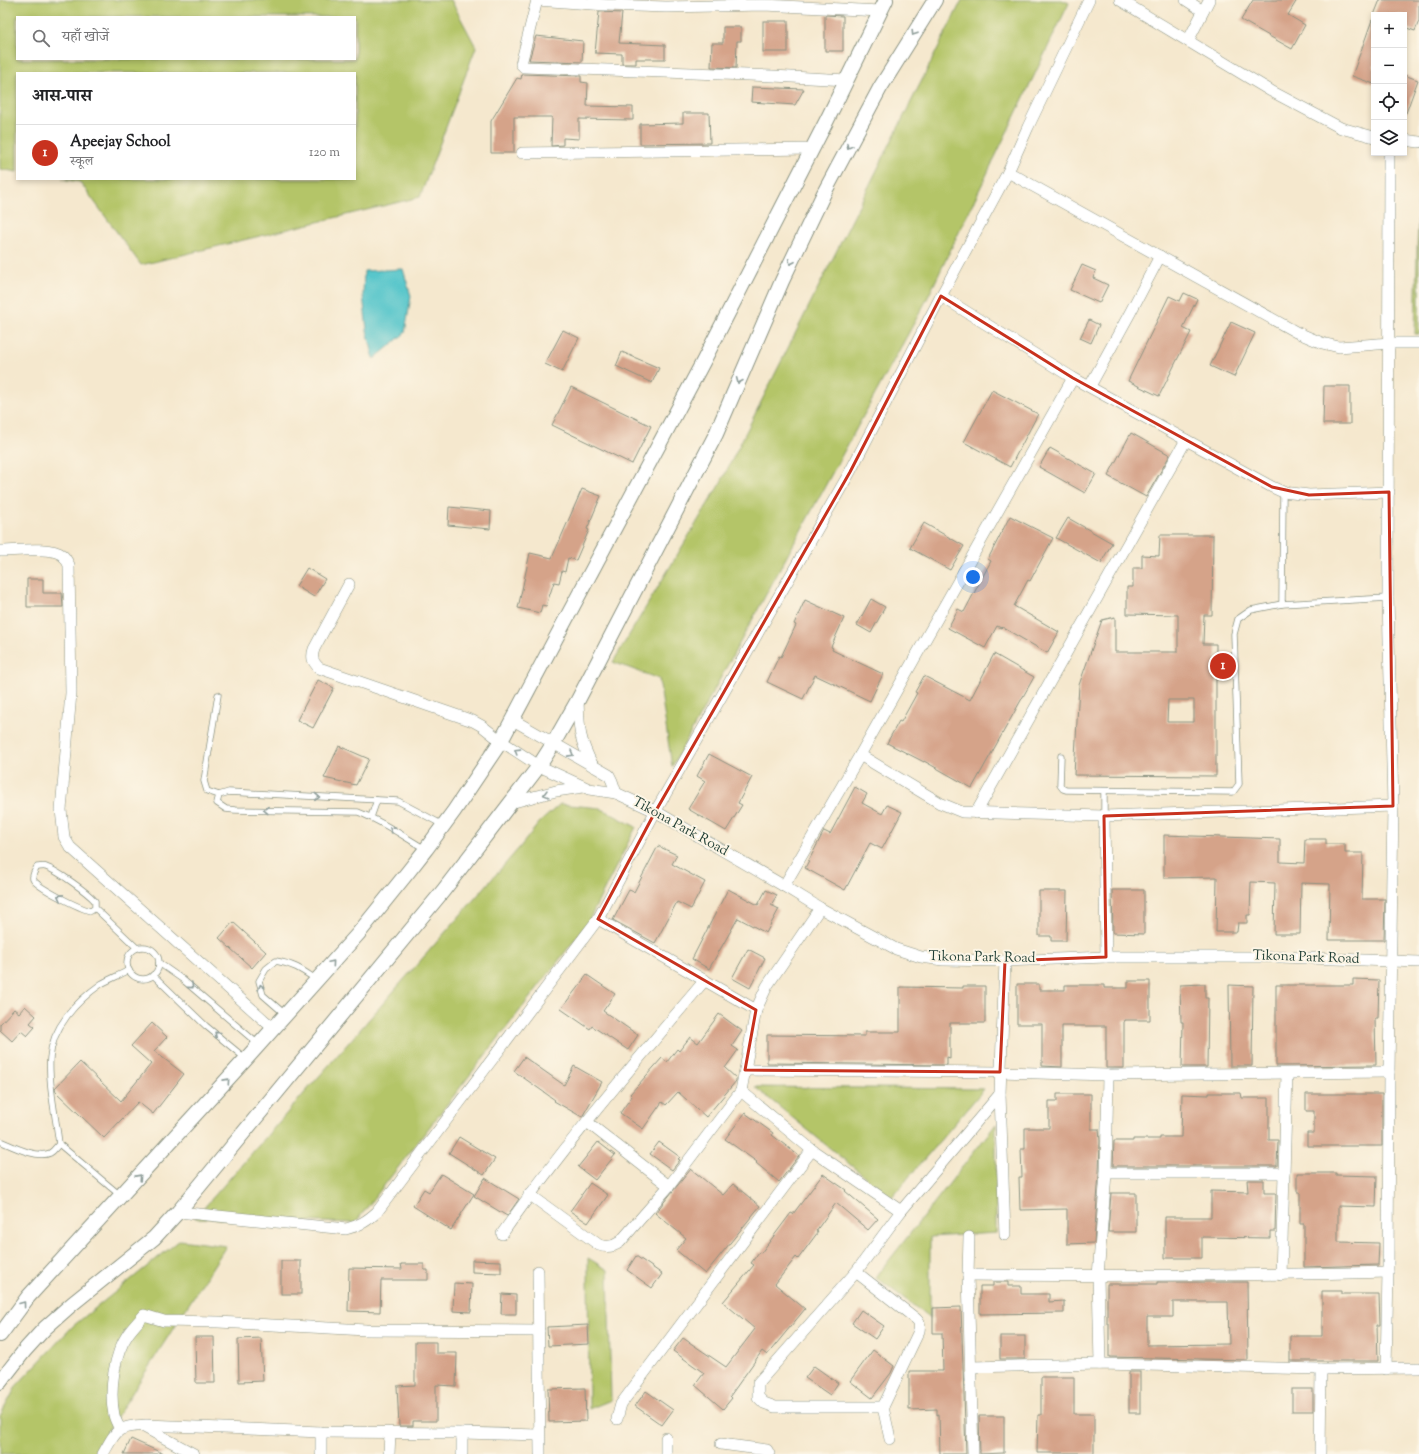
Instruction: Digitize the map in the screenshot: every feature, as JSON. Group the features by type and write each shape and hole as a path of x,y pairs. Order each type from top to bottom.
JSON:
{"street":[{"path":"0,1335 28,1297 286,1016 378,909 426,849 501,741 703,362 812,149 883,6 764,5 666,7 537,0 522,64 524,67 846,80"},
{"path":"0,1382 25,1350 45,1328 72,1304 154,1238 178,1212 443,891 539,766 578,700 716,434 779,288 824,193 880,88 934,0"},
{"path":"178,1212 346,1229 356,1227 368,1220 377,1212 598,920 655,812 850,472 940,296 1008,172 1089,0"},
{"path":"1120,0 1271,91 1341,128 1371,135"},
{"path":"1186,0 1203,11"},
{"path":"1188,41 1209,0"},
{"path":"1407,140 1419,142"},
{"path":"522,153 812,149"},
{"path":"1386,1369 1393,806 1388,598 1390,343 1389,156"},
{"path":"1008,172 1296,332 1322,343 1339,347 1390,343 1419,343"},
{"path":"1090,386 1160,256"},
{"path":"940,296 1073,378 1283,492 1309,494 1389,492"},
{"path":"784,886 1073,378"},
{"path":"976,813 1186,440"},
{"path":"0,551 48,550 62,554 69,565 71,693 61,810 64,837 70,847 274,1029"},
{"name":"Tikona Park Road","path":"348,584 314,649 312,656 314,663 319,668 461,716 482,726 501,741 539,766 583,787 594,791 616,793 655,812 820,908 907,954 943,960 1005,961 1106,957 1280,957 1419,962"},
{"path":"578,700 580,738 593,766"},
{"name":"Tikona Park Road","path":"513,720 609,775 616,793"},
{"path":"860,754 940,803 962,812 1104,816 1393,806"},
{"name":"Tikona Park Road","path":"510,803 556,791 583,787"},
{"path":"1104,816 1106,957"},
{"path":"529,1194 599,1244 608,1247 614,1246 620,1242 669,1186 741,1091 756,1010 767,986 820,908"},
{"path":"598,920 756,1010"},
{"path":"1005,961 1000,1072 1005,1235"},
{"path":"502,1234 529,1194 705,980"},
{"path":"745,1070 1000,1072 1108,1075 1389,1072"},
{"path":"1281,1275 1287,1074"},
{"path":"1100,1364 1098,1276 1106,1173 1108,1075"},
{"path":"741,1091 812,1150 901,1211"},
{"path":"883,1407 775,1407 764,1403 758,1397 758,1383 856,1272 901,1211 1000,1094"},
{"path":"587,1122 669,1186"},
{"path":"617,1419 621,1404 812,1150"},
{"path":"1106,1173 1284,1173"},
{"path":"969,1237 968,1275 973,1454"},
{"path":"538,1271 540,1454"},
{"path":"856,1272 919,1321 920,1325 919,1331 883,1407 890,1439"},
{"path":"968,1275 1281,1275 1388,1272"},
{"path":"120,1429 114,1415 112,1388 114,1370 119,1353 128,1335 144,1315 164,1321 218,1322 366,1330 539,1331"},
{"path":"971,1367 1100,1364 1321,1369 1419,1368"},
{"path":"1320,1454 1321,1369"},
{"path":"103,1454 113,1436 120,1429 129,1426 321,1432 539,1435"},
{"path":"141,1426 194,1454"},
{"path":"320,1454 321,1432"},
{"path":"389,1454 390,1433"},
{"path":"462,1433 462,1454"},
{"path":"666,1438 666,1454"},
{"path":"721,1444 766,1450 769,1454"}],"lane":[{"path":"1282,604 1283,492"},
{"path":"1060,756 1060,785 1063,790 1229,792 1236,790 1239,784 1239,775 1234,634 1238,619 1251,610 1282,604 1388,598"},
{"path":"218,695 204,781 207,791 219,795 229,792 398,801 443,825"},
{"path":"1104,791 1104,816"},
{"path":"219,795 217,803 226,809 358,812 371,817 426,849"},
{"path":"371,817 377,800"},
{"path":"95,908 91,911 84,910 39,886 33,879 33,874 37,867 45,866 55,871 90,895 95,902 95,908 137,948"},
{"path":"147,947 156,953 159,963 158,968 153,975 141,979 136,977 129,970 127,960 132,951 137,948 147,947"},
{"path":"286,1016 264,995 259,981 266,969 276,961 290,964 317,980"},
{"path":"159,963 182,979 259,1045"},
{"path":"121,1196 59,1144 50,1072 52,1046 58,1029 82,999 103,984 129,970"},
{"path":"153,975 206,1026 246,1060"},
{"path":"0,1141 17,1149 36,1154 46,1154 52,1152 59,1144"}],"highlighted area":[{"path":"941,296 1073,378 1272,487 1309,495 1389,492 1393,806 1104,816 1106,957 1005,961 1000,1072 745,1070 756,1010 598,919 654,814 850,472"}],"green space":[{"path":"0,0 451,0 476,47 420,197 141,265 80,182 68,180 356,180 356,72 16,72 16,172 0,169"},
{"path":"962,0 1062,0 1069,3 926,301 672,767 659,679 613,662 721,482"},
{"path":"1419,175 1419,334 1415,334"},
{"path":"560,804 600,808 636,827 587,924 355,1223 195,1218 520,847 539,823"},
{"path":"755,1087 984,1089 891,1198"},
{"path":"996,1124 996,1233 930,1237 930,1318 876,1277"},
{"path":"180,1240 226,1246 93,1454 0,1454 0,1416 17,1385 73,1326"},
{"path":"588,1258 608,1270 611,1400 589,1409"}],"water":[{"path":"403,269 411,296 405,333 374,359 367,330 363,295 364,271"}],"building":[{"path":"1253,0 1297,0 1288,15 1305,25 1292,49 1241,20"},
{"path":"1380,0 1419,0 1419,21 1415,31 1407,28 1407,12 1375,12"},
{"path":"599,12 622,13 619,43 665,45 665,59 636,59 636,64 622,64 622,54 595,53"},
{"path":"825,15 843,16 843,51 825,51"},
{"path":"763,21 788,21 788,52 763,52"},
{"path":"1371,23 1371,83 1352,76"},
{"path":"723,27 741,27 741,41 737,41 736,68 711,67 712,43 723,43"},
{"path":"536,36 583,41 582,62 529,60"},
{"path":"522,74 581,76 581,82 588,83 587,106 633,107 633,120 579,119 579,139 563,138 563,145 551,146 552,117 514,117 514,153 491,153 491,121 517,78 521,79"},
{"path":"1407,76 1418,80 1407,110"},
{"path":"752,87 804,89 795,105 751,102"},
{"path":"683,113 709,113 710,143 640,144 640,124 683,123"},
{"path":"1082,265 1096,271 1093,278 1108,285 1099,303 1070,290"},
{"path":"1184,293 1197,299 1183,328 1191,332 1159,396 1128,381 1169,296 1180,301"},
{"path":"1089,320 1099,325 1091,343 1080,338"},
{"path":"1231,322 1255,333 1234,377 1210,366"},
{"path":"563,330 579,338 562,372 545,364"},
{"path":"622,352 659,368 652,383 616,366"},
{"path":"1324,386 1350,386 1350,424 1323,424"},
{"path":"571,387 651,426 632,464 552,425"},
{"path":"992,390 1038,414 1010,467 964,442"},
{"path":"1131,433 1170,455 1146,497 1108,476"},
{"path":"1050,448 1096,474 1085,493 1039,467"},
{"path":"582,489 601,496 576,560 568,558 565,572 562,571 559,583 554,582 546,606 542,605 540,613 518,608 530,553 552,558"},
{"path":"449,507 491,511 490,529 448,525"},
{"path":"1010,516 1053,538 1030,581 1028,580 1014,606 1059,632 1047,653 1002,627 997,626 985,648 948,628 958,609 964,612 991,561 988,559"},
{"path":"1068,518 1112,543 1101,563 1056,538"},
{"path":"924,523 964,546 950,570 910,548"},
{"path":"1160,535 1213,535 1212,615 1204,615 1203,644 1216,644 1216,776 1074,775 1079,685 1102,620 1115,617 1115,652 1178,652 1178,615 1127,614 1127,587 1133,587 1133,568 1142,568 1142,555 1159,556","holes":["1168,700 1194,700 1194,722 1167,722"]},
{"path":"307,568 325,579 314,597 296,586"},
{"path":"27,579 43,579 43,593 62,593 63,607 27,607"},
{"path":"871,599 885,607 871,633 857,625"},
{"path":"805,600 844,618 831,647 833,648 832,650 883,674 870,701 815,675 803,699 767,682 796,625 794,624"},
{"path":"994,654 1034,677 972,788 924,761 887,743 899,721 901,722 917,693 915,692 924,676 970,700"},
{"path":"318,680 334,688 313,728 297,720"},
{"path":"339,746 369,759 356,785 324,778"},
{"path":"709,754 752,777 738,803 742,805 726,831 688,809 705,781 697,776"},
{"path":"855,787 867,794 862,803 882,814 887,805 902,812 882,849 870,843 845,890 805,868 824,831 830,834"},
{"path":"1164,835 1280,839 1280,862 1304,863 1305,839 1326,839 1326,844 1345,844 1345,853 1363,853 1362,899 1385,899 1384,940 1329,940 1330,884 1301,883 1300,934 1274,934 1275,883 1251,882 1250,915 1247,915 1247,923 1238,923 1237,932 1216,932 1217,877 1164,878"},
{"path":"658,846 677,855 672,864 705,882 691,909 677,902 655,943 613,920 629,890 634,892"},
{"path":"728,889 758,905 766,890 777,895 771,905 779,909 766,933 738,918 709,969 692,959"},
{"path":"1112,890 1144,890 1144,934 1113,933"},
{"path":"1039,891 1067,891 1066,941 1051,941 1051,936 1039,936"},
{"path":"233,922 266,952 252,968 219,938"},
{"path":"748,949 765,958 750,988 732,978"},
{"path":"587,975 615,994 603,1011 638,1035 628,1050 592,1026 590,1029 561,1009"},
{"path":"1353,979 1379,980 1378,1018 1375,1018 1376,1065 1276,1066 1276,985 1353,985"},
{"path":"1128,981 1150,981 1150,1020 1124,1021 1124,1068 1106,1068 1106,1026 1062,1026 1062,1067 1042,1066 1042,1024 1017,1024 1017,984 1039,984 1039,990 1065,990 1065,985 1104,985 1104,988 1128,988"},
{"path":"1205,984 1205,998 1208,998 1207,1067 1182,1067 1183,1022 1181,1022 1180,985"},
{"path":"1229,985 1253,986 1252,1066 1230,1066"},
{"path":"963,986 985,986 985,1023 950,1023 950,1058 947,1057 947,1065 767,1063 767,1035 865,1036 865,1032 900,1032 900,987 963,988"},
{"path":"25,1006 36,1016 30,1023 35,1027 27,1036 21,1031 12,1041 0,1030 0,1024 14,1009 19,1013"},
{"path":"719,1014 742,1031 732,1046 738,1050 725,1068 736,1078 736,1081 706,1117 678,1092 666,1105 662,1102 643,1129 620,1113 632,1096 630,1094 662,1058 667,1062 677,1049 679,1051 690,1037 698,1043"},
{"path":"152,1023 167,1037 154,1051 184,1074 153,1114 138,1102 104,1138 56,1092 55,1088 80,1062 121,1101 151,1064 131,1046"},
{"path":"524,1057 564,1085 574,1066 602,1082 582,1117 554,1101 555,1100 514,1071"},
{"path":"1209,1093 1241,1093 1242,1098 1269,1098 1269,1140 1278,1140 1277,1166 1113,1166 1114,1141 1160,1139 1160,1137 1181,1137 1182,1094 1209,1095"},
{"path":"1057,1094 1091,1094 1091,1129 1099,1129 1100,1141 1094,1243 1067,1244 1067,1209 1020,1210 1019,1177 1022,1177 1021,1149 1025,1149 1025,1128 1049,1128 1049,1101 1057,1101"},
{"path":"1306,1094 1382,1094 1382,1146 1307,1146 1307,1133 1314,1133 1314,1111 1306,1111"},
{"path":"745,1113 773,1133 772,1135 799,1156 779,1182 756,1163 757,1162 725,1139"},
{"path":"459,1137 495,1159 484,1175 449,1153"},
{"path":"598,1142 615,1155 595,1180 578,1167"},
{"path":"659,1142 680,1157 678,1159 680,1160 672,1170 650,1154"},
{"path":"691,1169 723,1195 733,1184 760,1206 705,1274 676,1250 686,1238 655,1213"},
{"path":"1297,1173 1336,1173 1336,1175 1377,1176 1376,1207 1338,1206 1338,1242 1379,1243 1378,1265 1304,1267 1304,1224 1300,1224 1300,1192 1297,1192"},
{"path":"441,1174 474,1194 451,1230 413,1206 424,1189 429,1192"},
{"path":"823,1174 846,1190 845,1191 878,1219 868,1230 836,1203 816,1231 818,1232 798,1259 796,1257 775,1284 805,1309 767,1355 762,1351 730,1396 732,1398 723,1409 695,1385 704,1373 673,1351 683,1338 726,1367 755,1329 723,1302 754,1265 751,1263 759,1252 761,1253 791,1213 793,1214"},
{"path":"485,1178 519,1199 507,1216 474,1196"},
{"path":"1247,1180 1264,1180 1264,1193 1276,1193 1275,1231 1270,1231 1270,1238 1202,1237 1202,1258 1165,1258 1165,1217 1211,1217 1211,1191 1248,1192"},
{"path":"590,1183 608,1195 588,1223 570,1211"},
{"path":"1111,1193 1136,1193 1136,1232 1108,1232"},
{"path":"636,1256 662,1274 652,1288 627,1270"},
{"path":"472,1260 501,1261 501,1273 472,1272"},
{"path":"281,1261 301,1261 301,1294 281,1294"},
{"path":"401,1264 424,1264 424,1270 428,1270 428,1280 381,1280 380,1312 348,1311 349,1268 402,1269"},
{"path":"993,1282 1008,1282 1008,1286 1021,1286 1021,1294 1049,1294 1049,1302 1064,1301 1064,1313 980,1314 980,1286 993,1286"},
{"path":"1157,1282 1247,1282 1248,1360 1109,1357 1107,1284 1157,1284","holes":["1173,1302 1228,1302 1229,1344 1147,1345 1147,1317 1173,1317"]},
{"path":"454,1283 472,1284 471,1312 453,1311"},
{"path":"1322,1291 1341,1291 1341,1294 1379,1294 1380,1325 1377,1325 1378,1361 1290,1361 1290,1336 1322,1336"},
{"path":"502,1294 516,1295 516,1314 501,1314"},
{"path":"961,1307 966,1454 940,1454 939,1414 937,1415 937,1409 909,1410 909,1371 943,1371 942,1333 933,1333 933,1308"},
{"path":"861,1310 884,1326 875,1339 852,1323"},
{"path":"588,1325 589,1344 548,1346 547,1327"},
{"path":"1000,1336 1025,1336 1025,1359 1000,1359"},
{"path":"195,1337 214,1337 215,1383 196,1383"},
{"path":"261,1338 263,1381 239,1382 238,1339"},
{"path":"415,1342 436,1342 436,1353 457,1353 456,1386 436,1385 436,1421 413,1421 413,1426 399,1426 397,1386 415,1385"},
{"path":"873,1350 894,1366 891,1373 872,1398 850,1381"},
{"path":"814,1366 838,1383 830,1395 805,1378"},
{"path":"1129,1372 1140,1372 1140,1413 1129,1413"},
{"path":"1041,1377 1074,1377 1074,1414 1094,1414 1094,1453 1037,1453 1038,1415 1041,1415"},
{"path":"585,1388 586,1421 549,1422 548,1389"},
{"path":"1292,1389 1313,1389 1313,1411 1292,1411"},
{"path":"646,1391 673,1410 662,1425 635,1406"},
{"path":"979,1416 1004,1416 1004,1453 980,1454"},
{"path":"131,1439 164,1454 124,1454"}],"place":[{"name":"Apeejay School","path":"1223,666"}]}
